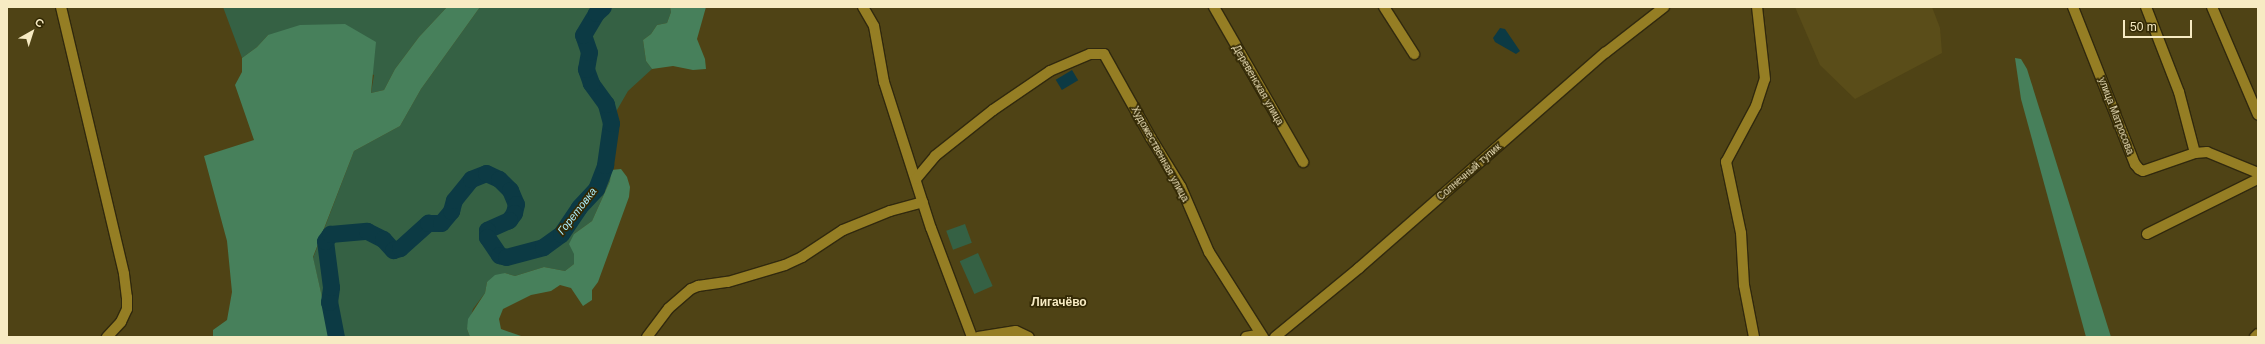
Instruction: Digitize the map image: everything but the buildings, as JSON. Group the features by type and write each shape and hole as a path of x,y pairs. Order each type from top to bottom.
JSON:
{"street":[{"path":"61,7 127,297 127,309 121,322 107,337"},
{"path":"863,7 874,26 884,82 923,202 972,337"},
{"name":"Деревенская улица","path":"1214,7 1302,162"},
{"path":"1384,7 1414,54"},
{"name":"Солнечный тупик","path":"1275,337 1358,268 1605,53 1664,7"},
{"path":"1754,337 1744,285 1741,233 1726,162 1756,106 1765,79 1757,7"},
{"name":"улица Матросова","path":"2073,7 2135,164 2139,169 2143,171 2196,153 2207,152 2258,173"},
{"path":"2146,7 2179,92 2196,153"},
{"path":"2212,7 2258,115"},
{"name":"Художественная улица","path":"916,178 935,156 975,124 1050,71 1090,54 1104,54 1151,138 1181,187 1209,252 1262,335"},
{"path":"2146,234 2258,179"},
{"path":"647,337 669,308 691,288 728,282 785,265 802,257 843,230 890,211 923,202"},
{"path":"978,337 1016,331 1029,337"},
{"path":"2255,337 2258,334"},
{"path":"1246,337 1262,335"}],"shaded area":[{"path":"1795,7 1932,7 1940,28 1942,53 1855,99 1820,65"}],"green space":[{"path":"223,7 447,7 419,37 395,69 384,90 371,93 374,75 268,35 257,47 242,58"},
{"path":"447,7 480,7 421,89 400,126 354,151 313,257 331,337 213,337 213,330 227,320 232,292 227,241 204,156 254,140 235,85 242,72 242,58 257,47 268,35 300,25 345,24 376,42 371,93 384,90 395,69 419,37"},
{"path":"480,7 670,7 671,12 667,23 657,25 651,34 643,40 646,61 652,69 628,91 617,110 610,181 592,221 574,234 574,264 565,271 544,267 515,276 505,273 487,282 485,293 473,309 467,329 470,337 331,337 313,258 354,151 400,126 421,89"},
{"path":"670,7 706,7 697,39 705,59 706,69 693,70 673,66 652,69 646,61 643,40 651,34 657,25 667,23 671,12"},
{"path":"2015,58 2021,59 2027,69 2111,337 2086,337 2021,99"},
{"path":"621,169 627,177 630,187 629,197 598,282 592,290 592,300 583,306 571,288 560,285 551,291 531,295 503,309 499,319 501,329 524,337 470,337 467,329 468,319 485,293 487,282 495,275 505,273 515,276 544,267 565,271 574,264 574,254 569,244 574,234 592,221 610,181 611,170"},
{"path":"965,224 972,243 953,250 946,231"},
{"path":"978,253 993,286 974,294 960,261"}],"water":[{"path":"1500,28 1505,29 1520,51 1516,54 1495,42 1493,38"},
{"path":"1072,70 1078,80 1062,90 1056,80"}],"waterway":[{"name":"Горетовка","path":"336,337 329,302 331,287 325,241 330,234 367,231 383,239 393,250 400,248 428,223 441,223 451,211 454,200 471,179 486,173 499,179 510,190 516,204 514,213 509,220 487,230 487,237 499,255 506,257 543,247 561,234 579,207 596,189 605,165 611,123 606,104 591,83 586,69 589,52 583,35 596,13 603,7"}],"district":[{"name":"Лигачёво","path":"1059,303"}]}
